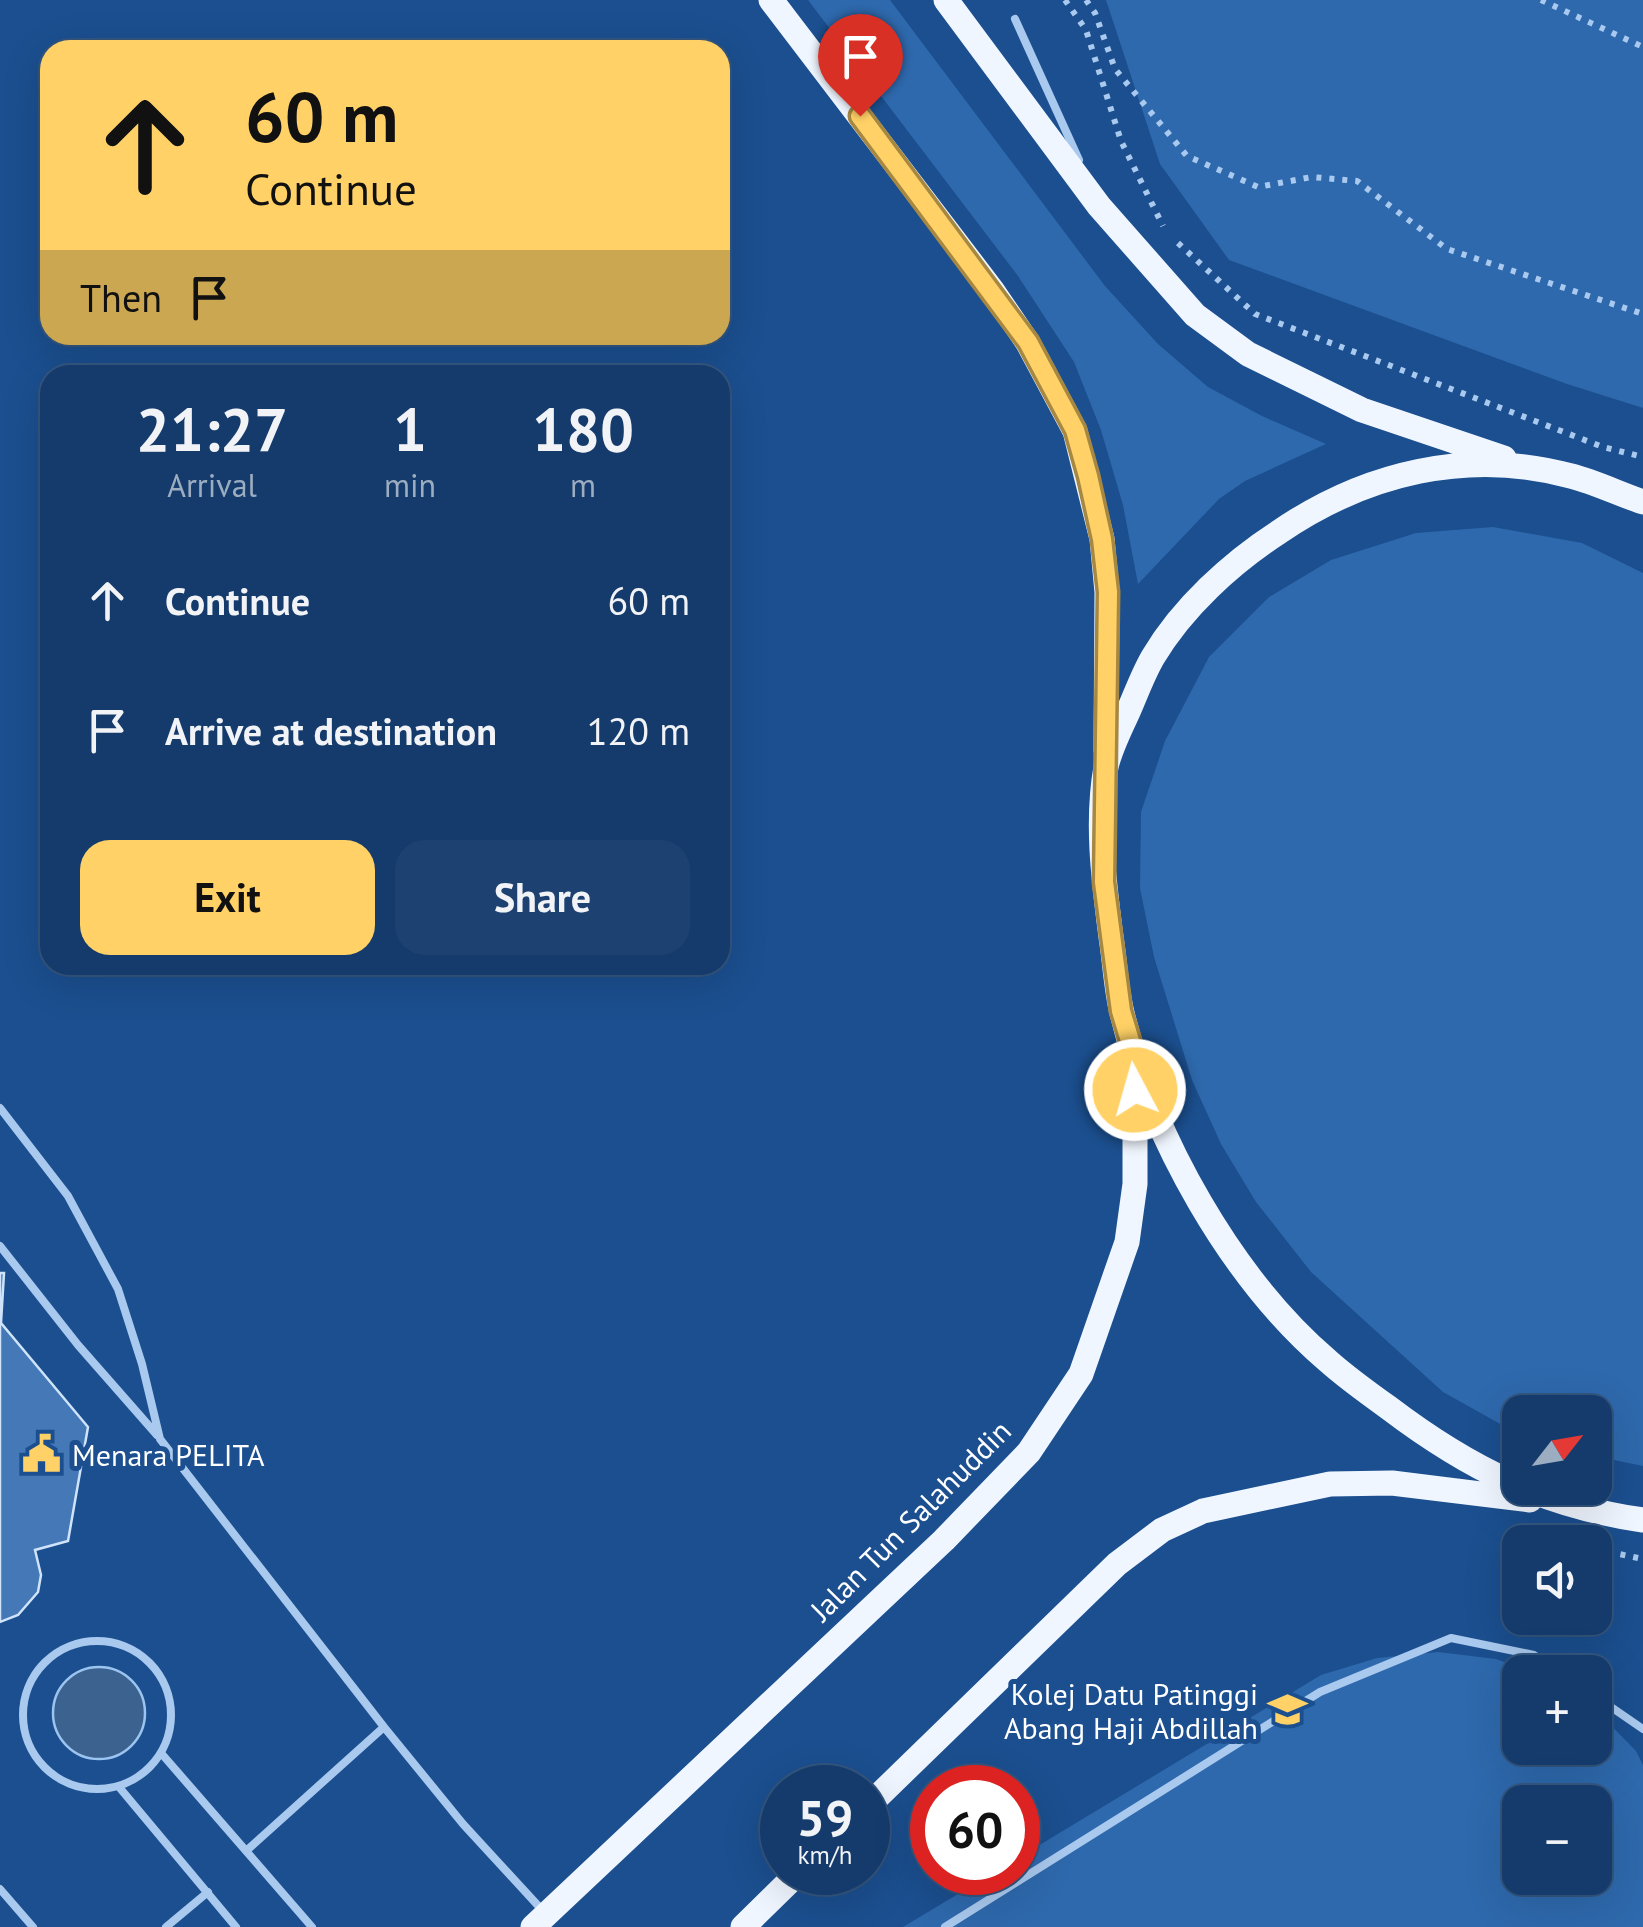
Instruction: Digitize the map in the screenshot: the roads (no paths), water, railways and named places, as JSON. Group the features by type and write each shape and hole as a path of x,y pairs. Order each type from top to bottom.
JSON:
{"main road":[{"path":"771,0 992,290 1028,342 1075,430 1102,539 1108,592 1104,882 1121,1011 1165,1136 1206,1213 1290,1324 1326,1360 1445,1448 1502,1478"},
{"path":"946,0 1099,206 1195,315 1248,354 1362,410 1541,470"},
{"path":"1106,764 1152,658 1179,622 1232,567 1277,533 1360,486 1396,475 1467,465 1572,476 1643,502"},
{"name":"Jalan Tun Salahuddin","path":"540,1921 944,1540 1029,1452 1081,1374 1127,1242 1135,1184 1134,1054"},
{"path":"890,1785 1117,1564 1162,1530 1204,1511 1330,1484 1392,1483 1502,1497"},
{"path":"1565,1505 1643,1520"},
{"path":"744,1927 777,1895"}],"lane":[{"path":"1015,18 1099,206"},
{"path":"0,1108 68,1196 118,1289 160,1439"},
{"path":"0,1246 160,1439 540,1921"},
{"path":"945,1927 1320,1692 1451,1638 1534,1655"},
{"path":"83,1642 107,1642 130,1649 150,1664 164,1683 170,1706 170,1730 162,1753 150,1768 118,1787 95,1790 71,1786 50,1773 34,1755 24,1732 22,1708 28,1685 51,1657 83,1642"},
{"path":"1612,1708 1643,1730"},
{"path":"246,1851 384,1727"},
{"path":"162,1753 312,1927"},
{"path":"118,1787 236,1927"},
{"path":"0,1889 33,1927"},
{"path":"166,1927 208,1892"}],"place":[{"name":"Menara PELITA","path":"42,1454"},
{"name":"Kolej Datu Patinggi Abang Haji Abdillah","path":"1288,1710"}]}
